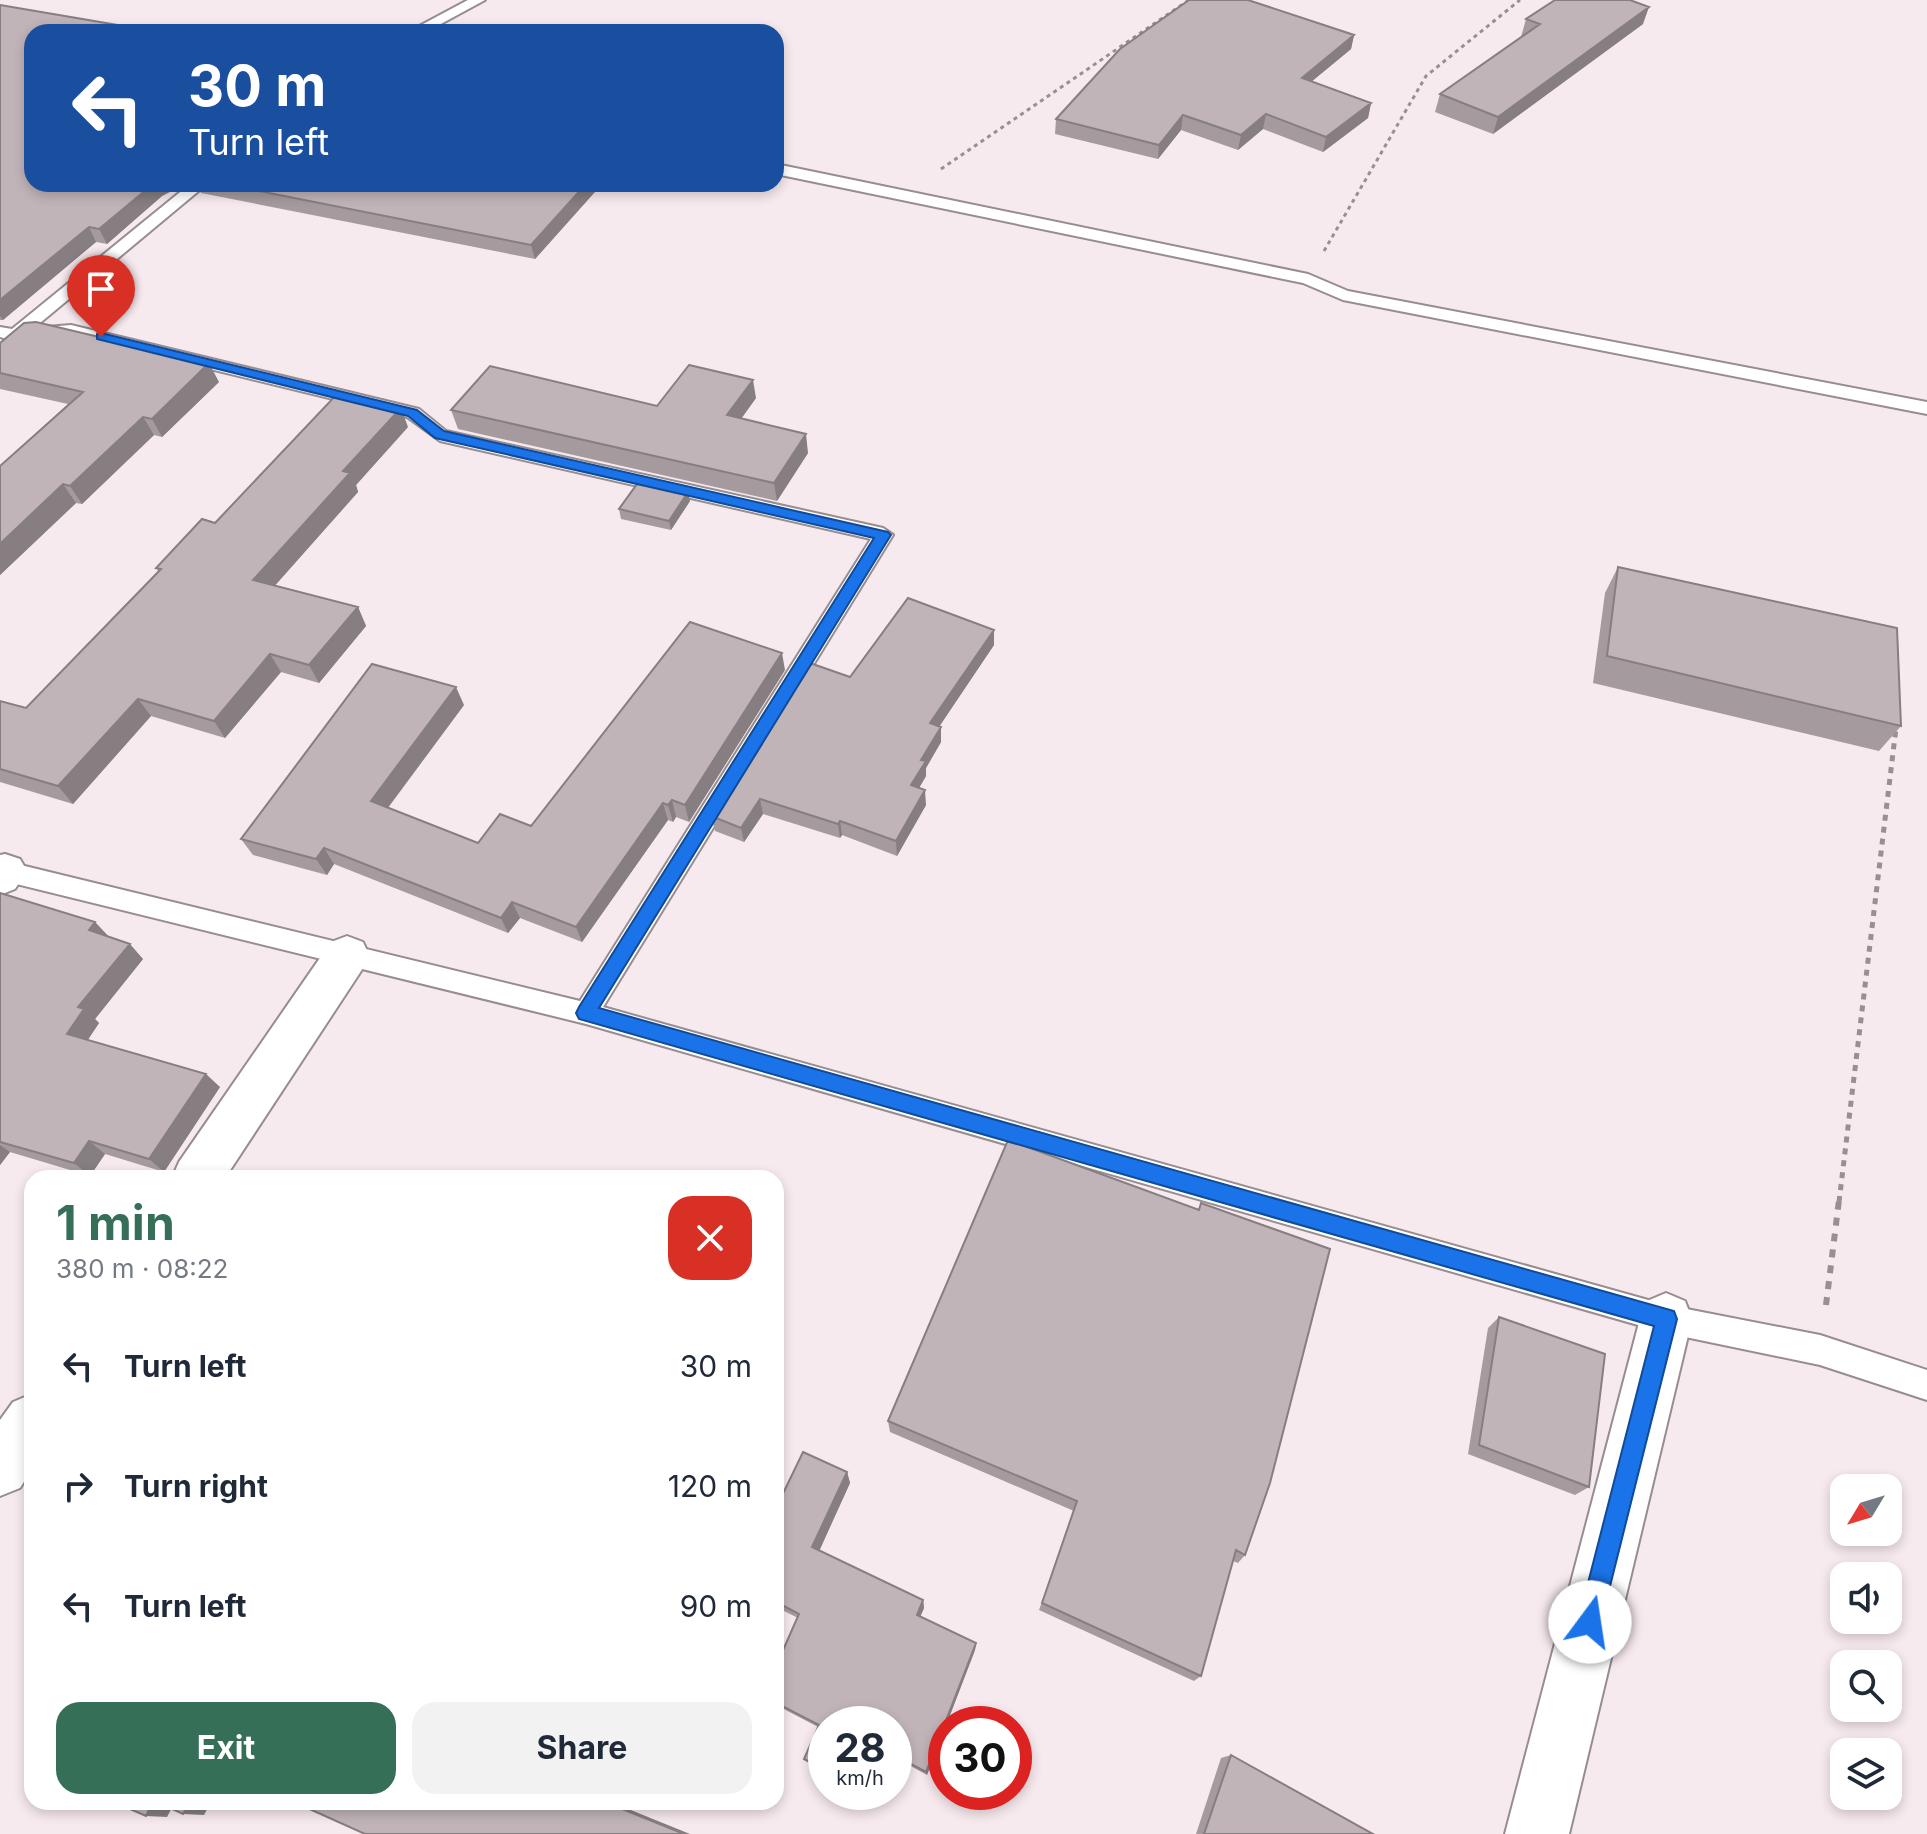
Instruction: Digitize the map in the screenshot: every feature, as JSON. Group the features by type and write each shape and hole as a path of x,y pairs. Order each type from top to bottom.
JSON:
{"street":[{"path":"202,1170 347,955"},
{"path":"1537,1834 1666,1319"},
{"path":"0,1468 24,1433"}],"lane":[{"path":"431,24 478,0"},
{"path":"784,171 1308,279 1343,295 1927,408"},
{"path":"5,339 189,192"},
{"path":"5,339 71,330 413,413 440,435 883,535 586,1013"},
{"path":"2,873 586,1013 1666,1319 1820,1350 1927,1385"}],"path":[{"path":"900,196 1189,0"},
{"path":"1308,279 1426,76 1520,0"},
{"path":"1820,1350 1898,716"}],"building":[{"path":"1189,0 1248,0 1354,35 1302,78 1371,103 1326,137 1266,114 1241,135 1183,115 1159,145 1056,119 1120,49"},
{"path":"1555,0 1630,0 1649,7 1498,117 1440,94 1540,24 1526,19"},
{"path":"0,5 112,24 24,24 24,192 143,192 99,229 89,227 0,300"},
{"path":"264,192 579,192 531,245"},
{"path":"36,322 209,363 152,419 143,417 70,486 63,484 0,544 0,466 83,392 0,373 0,343 24,323"},
{"path":"689,365 753,380 727,415 806,434 774,483 451,410 490,366 657,406"},
{"path":"338,393 401,408 343,471 350,473 253,580 358,607 309,665 270,654 214,721 138,699 58,786 0,769 0,701 26,708 161,569 156,568 202,519 215,523"},
{"path":"640,480 688,492 669,521 619,509"},
{"path":"1618,567 1897,628 1901,726 1607,656"},
{"path":"908,598 994,630 930,723 941,727 921,760 926,761 911,785 925,790 896,841 840,821 838,824 760,799 741,828 711,816 807,662 850,677"},
{"path":"690,622 782,653 685,805 672,800 668,805 663,803 576,927 512,902 501,918 324,848 316,859 241,839 372,664 456,687 371,801 478,843 500,814 531,826"},
{"path":"0,893 95,922 89,930 130,944 78,1007 84,1009 67,1034 206,1074 149,1159 89,1141 74,1163 0,1142"},
{"path":"1008,1140 1199,1210 1201,1203 1330,1249 1270,1483 1245,1555 1236,1550 1201,1676 1042,1603 1077,1501 888,1421"},
{"path":"1499,1317 1605,1354 1589,1487 1479,1445"},
{"path":"803,1452 847,1472 812,1547 923,1600 917,1615 976,1643 952,1706 928,1706 926,1772 912,1765 912,1706 808,1706 808,1719 784,1707 784,1648 799,1614 784,1606 784,1491"},
{"path":"1231,1755 1373,1834 1204,1834"},
{"path":"132,1810 149,1810 146,1816"},
{"path":"312,1810 625,1810 684,1834 365,1834"}],"route":[{"path":"101,337 413,413 440,435 883,535 586,1013 1666,1319 1590,1622"}]}
